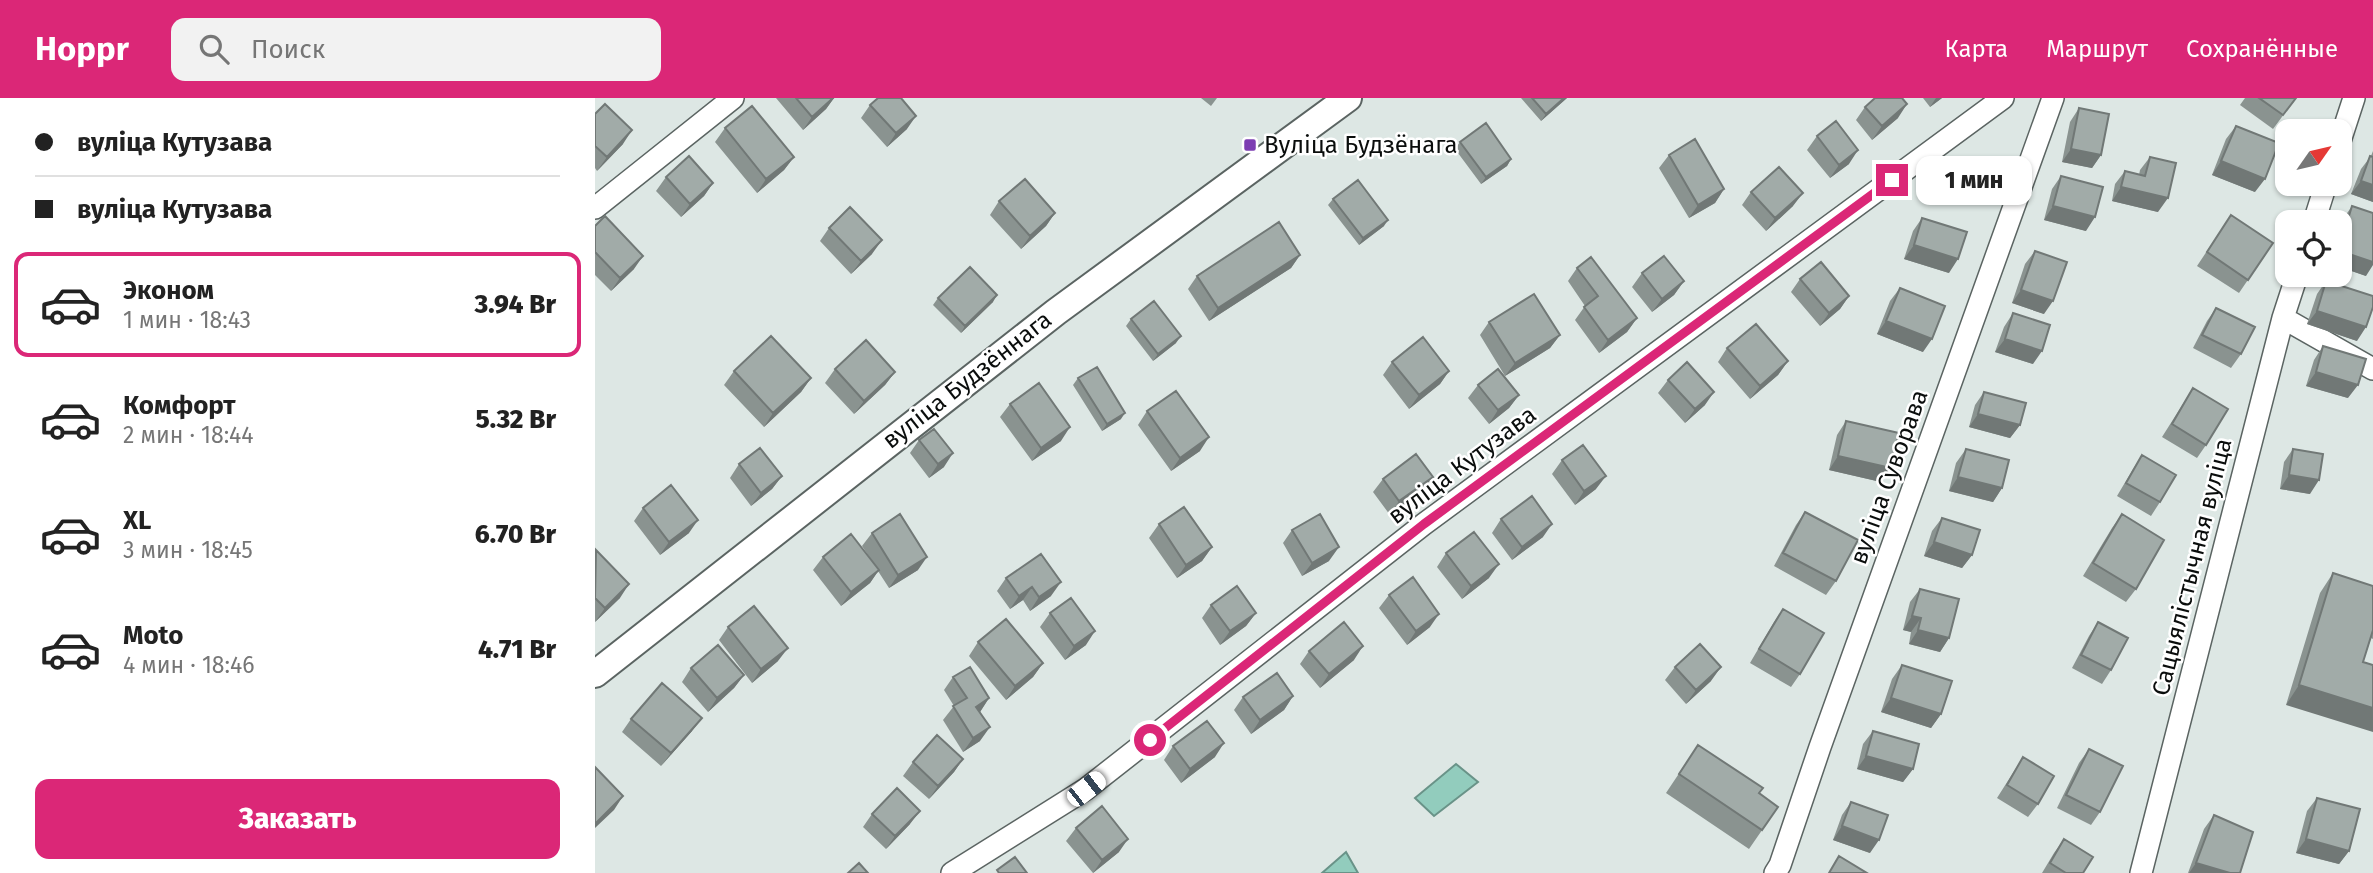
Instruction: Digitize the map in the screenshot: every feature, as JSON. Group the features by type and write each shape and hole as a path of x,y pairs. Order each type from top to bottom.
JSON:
{"street":[{"path":"595,208 733,98"},
{"name":"вуліца Будзённага","path":"595,674 1056,312 1348,98"},
{"name":"вуліца Кутузава","path":"951,873 1086,789 1424,524 2003,98"},
{"name":"вуліца Суворава","path":"1775,873 2053,98"},
{"path":"2347,119 2354,98"},
{"name":"Сацыялістычная вуліца","path":"2141,873 2293,287"},
{"path":"2283,318 2373,369"}],"shaded area":[{"path":"1456,764 1478,782 1434,816 1415,798"},
{"path":"1346,852 1358,873 1322,873"}],"building":[{"path":"796,98 833,98 812,117"},
{"path":"878,98 901,98 916,116 896,133 870,105"},
{"path":"1532,98 1564,98 1546,114"},
{"path":"1875,98 1902,98 1907,104 1882,126 1865,107"},
{"path":"2259,98 2296,98 2283,115"},
{"path":"605,104 632,130 607,157 595,146 595,114"},
{"path":"752,106 794,157 766,179 725,128"},
{"path":"2079,108 2109,114 2101,155 2071,149"},
{"path":"1836,121 1858,150 1839,165 1817,136"},
{"path":"1486,123 1511,159 1486,177 1460,142"},
{"path":"2236,126 2275,141 2275,153 2265,179 2221,161"},
{"path":"1695,139 1724,189 1698,205 1669,155"},
{"path":"689,156 713,183 690,204 666,177"},
{"path":"2370,156 2373,157 2373,185 2361,181"},
{"path":"2150,157 2176,163 2168,198 2121,187 2125,171 2145,176"},
{"path":"1779,167 1803,193 1775,218 1751,192"},
{"path":"2061,176 2103,187 2095,217 2053,206"},
{"path":"1025,179 1055,213 1030,236 999,201"},
{"path":"1358,180 1388,220 1363,238 1333,199"},
{"path":"2352,206 2373,213 2373,262 2352,255"},
{"path":"850,207 882,240 861,261 829,228"},
{"path":"2231,215 2273,243 2248,280 2207,252"},
{"path":"605,216 643,256 620,278 595,252 595,226"},
{"path":"1922,218 1967,232 1958,259 1914,245"},
{"path":"1279,222 1300,255 1218,308 1197,276"},
{"path":"2035,251 2067,262 2053,301 2021,290"},
{"path":"1664,256 1684,281 1662,299 1642,273"},
{"path":"1591,257 1637,318 1608,340 1584,307 1598,296 1577,268"},
{"path":"1821,262 1849,296 1829,313 1800,279"},
{"path":"970,267 997,295 965,326 938,298"},
{"path":"2324,287 2345,287 2373,296 2373,307 2366,327 2317,311"},
{"path":"1900,288 1945,306 1932,339 1886,321"},
{"path":"1534,294 1560,335 1515,363 1489,322"},
{"path":"1154,301 1181,336 1158,354 1131,319"},
{"path":"2216,308 2255,327 2241,354 2202,335"},
{"path":"2013,313 2050,325 2042,351 2005,339"},
{"path":"1756,324 1788,361 1760,386 1727,348"},
{"path":"771,336 811,378 773,413 734,371"},
{"path":"1423,337 1449,371 1419,395 1392,362"},
{"path":"866,340 895,372 864,401 835,369"},
{"path":"2323,346 2366,359 2358,385 2316,372"},
{"path":"1687,362 1714,392 1695,409 1668,380"},
{"path":"1097,367 1125,413 1107,424 1078,378"},
{"path":"1498,369 1519,395 1498,410 1478,385"},
{"path":"1039,383 1070,427 1041,448 1010,404"},
{"path":"2193,388 2228,409 2206,445 2172,424"},
{"path":"1176,391 1209,437 1180,458 1147,411"},
{"path":"1984,392 2026,403 2020,425 1978,414"},
{"path":"1846,421 1899,433 1891,468 1838,456"},
{"path":"934,429 953,453 938,464 919,440"},
{"path":"1583,445 1606,476 1584,491 1562,460"},
{"path":"760,448 782,476 761,493 739,464"},
{"path":"1966,449 2009,460 2002,488 1958,477"},
{"path":"2293,449 2323,454 2319,480 2289,475"},
{"path":"1416,454 1433,477 1399,501 1383,479"},
{"path":"2142,455 2176,475 2160,502 2126,483"},
{"path":"671,485 698,520 669,542 643,508"},
{"path":"1532,496 1552,524 1522,547 1501,519"},
{"path":"1184,507 1212,547 1186,565 1159,524"},
{"path":"1805,512 1858,540 1836,581 1783,553"},
{"path":"900,514 927,557 898,575 872,533"},
{"path":"1320,514 1339,547 1312,563 1292,530"},
{"path":"2122,514 2164,540 2136,589 2093,563"},
{"path":"1942,518 1980,530 1972,555 1934,542"},
{"path":"1474,532 1499,564 1471,586 1446,553"},
{"path":"851,534 879,570 851,592 823,557"},
{"path":"596,550 629,584 605,608 595,598"},
{"path":"1041,554 1061,582 1039,597 1032,587 1019,596 1006,578"},
{"path":"2333,573 2373,586 2373,630 2363,662 2373,665 2373,708 2299,685"},
{"path":"1413,577 1439,614 1416,631 1389,595"},
{"path":"1237,586 1256,613 1230,631 1211,605"},
{"path":"1920,589 1959,599 1949,638 1918,630 1921,618 1912,616"},
{"path":"1071,598 1095,631 1074,646 1050,613"},
{"path":"754,606 788,648 761,669 728,627"},
{"path":"1783,609 1824,633 1800,674 1759,649"},
{"path":"1006,619 1043,663 1015,686 978,642"},
{"path":"1344,622 1363,646 1329,674 1309,651"},
{"path":"2098,622 2128,638 2111,670 2081,655"},
{"path":"1700,644 1721,667 1696,690 1675,667"},
{"path":"718,645 744,675 717,698 691,668"},
{"path":"1902,665 1952,681 1941,714 1891,698"},
{"path":"970,667 989,698 976,707 990,727 973,738 953,706 967,698 953,677"},
{"path":"1277,673 1293,696 1260,720 1243,697"},
{"path":"662,683 702,718 671,753 631,719"},
{"path":"1207,721 1224,743 1190,769 1173,746"},
{"path":"1873,731 1919,744 1913,769 1866,756"},
{"path":"937,735 963,759 938,786 913,762"},
{"path":"1698,745 1763,788 1759,793 1778,807 1762,830 1679,774"},
{"path":"2089,749 2123,766 2100,812 2066,795"},
{"path":"2023,757 2054,776 2038,804 2007,785"},
{"path":"595,767 623,796 595,824"},
{"path":"897,788 920,811 895,836 872,814"},
{"path":"2317,798 2360,809 2349,851 2306,839"},
{"path":"1851,802 1888,815 1879,840 1842,826"},
{"path":"1102,806 1128,839 1102,860 1076,828"},
{"path":"2214,815 2253,832 2240,873 2230,873 2196,863"},
{"path":"2064,839 2093,857 2083,873 2066,873 2050,863"},
{"path":"1839,856 1867,873 1829,873"},
{"path":"1015,857 1027,873 999,873 997,870"},
{"path":"859,863 868,873 848,873"}],"place":[{"name":"Вуліца Будзёнага","path":"1250,145"}],"route":[{"path":"1150,740 1424,524 1892,180"}]}
